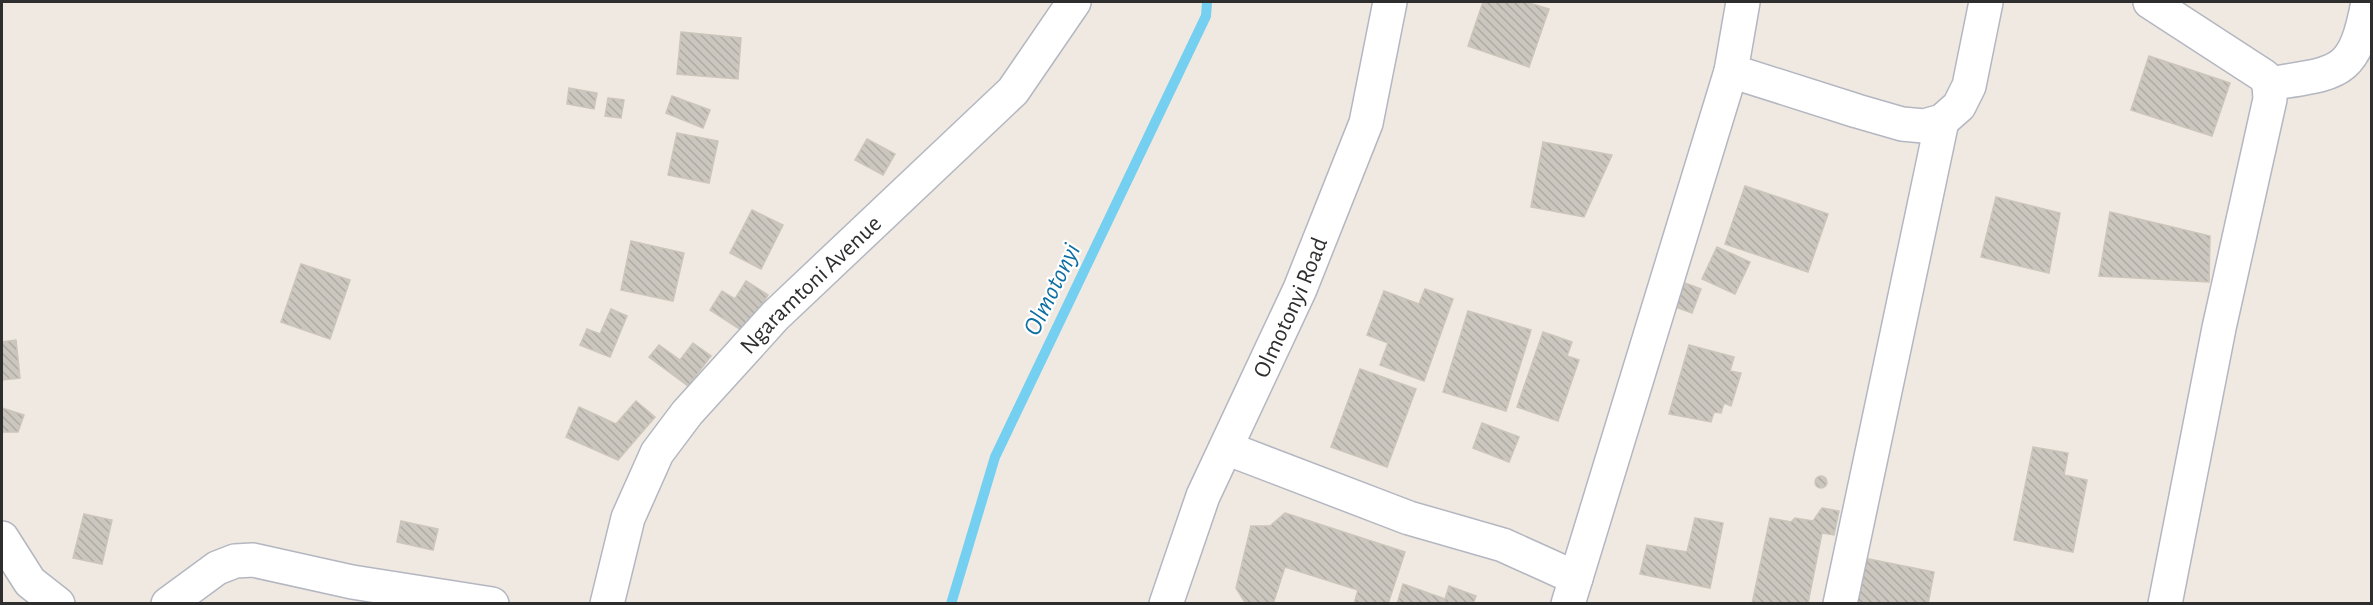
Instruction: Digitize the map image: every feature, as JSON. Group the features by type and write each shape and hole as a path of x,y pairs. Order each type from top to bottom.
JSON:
{"street":[{"name":"Ngaramtoni Avenue","path":"607,603 628,518 657,453 687,413 776,316 1013,91 1074,2"},
{"name":"Olmotonyi Road","path":"1166,603 1203,496 1300,289 1366,123 1390,2"},
{"path":"1226,448 1409,518 1503,545 1572,591 1731,71 1743,2"},
{"path":"1731,71 1902,124 1924,126 1942,121 1959,106 1969,86 1986,2"},
{"path":"2150,2 2264,76 2269,84 2270,99 2219,328 2165,603"},
{"path":"2269,84 2323,75 2347,63 2361,38 2368,2"},
{"path":"1840,603 1942,121"},
{"path":"2,538 30,582 58,603"},
{"path":"168,603 217,568 235,561 253,560 352,582 492,603"}],"building":[{"path":"1483,2 1526,2 1549,9 1529,67 1468,46"},
{"path":"681,32 741,38 738,79 677,74"},
{"path":"2149,56 2230,83 2212,136 2131,110"},
{"path":"569,88 597,93 594,109 567,104"},
{"path":"672,96 710,110 703,128 666,113"},
{"path":"608,98 624,100 621,118 605,116"},
{"path":"677,133 718,141 709,183 668,175"},
{"path":"867,139 895,154 883,175 855,160"},
{"path":"1543,142 1612,155 1584,217 1531,207"},
{"path":"1745,186 1828,214 1808,272 1725,244"},
{"path":"1996,197 2060,213 2049,273 1981,257"},
{"path":"752,210 783,225 761,269 730,253"},
{"path":"2110,212 2210,236 2209,282 2099,276"},
{"path":"631,241 684,253 673,301 621,290"},
{"path":"1717,247 1750,262 1735,294 1702,279"},
{"path":"301,264 350,280 330,339 281,322"},
{"path":"1674,279 1701,289 1692,313 1665,303"},
{"path":"746,281 768,295 744,332 710,310 722,291 735,299"},
{"path":"1425,289 1453,299 1424,381 1380,365 1388,343 1367,335 1384,291 1419,304"},
{"path":"611,309 627,316 610,357 580,345 587,329 600,334"},
{"path":"1468,311 1531,330 1506,411 1443,392"},
{"path":"1543,332 1572,342 1567,356 1579,360 1558,421 1517,407"},
{"path":"16,340 20,378 2,380 2,342"},
{"path":"693,343 711,356 688,386 649,357 659,345 680,360"},
{"path":"1689,345 1734,357 1730,371 1741,373 1731,406 1724,403 1721,413 1714,412 1711,422 1669,414"},
{"path":"1360,369 1416,389 1387,467 1331,447"},
{"path":"636,401 655,417 618,460 566,437 579,407 616,424"},
{"path":"2,408 24,415 18,432 2,432"},
{"path":"1482,423 1519,437 1509,462 1473,448"},
{"path":"2033,447 2068,453 2064,475 2087,480 2073,552 2014,540"},
{"path":"1823,476 1826,477 1826,487 1819,488 1816,487 1815,480 1816,477"},
{"path":"1822,508 1839,511 1834,535 1822,533 1808,603 1752,604 1770,518 1791,522 1795,518 1813,521"},
{"path":"1285,513 1405,552 1388,604 1354,604 1358,590 1285,567 1273,604 1246,604 1236,588 1251,526 1270,526"},
{"path":"84,514 112,520 102,564 73,558"},
{"path":"1695,518 1723,523 1710,588 1640,574 1647,545 1687,552"},
{"path":"401,521 438,529 433,550 397,542"},
{"path":"1854,556 1934,572 1928,604 1844,604"},
{"path":"1403,584 1445,599 1449,586 1476,596 1473,604 1397,604"}],"waterway":[{"name":"Olmotonyi","path":"951,604 995,457 1206,16 1207,2"}]}
